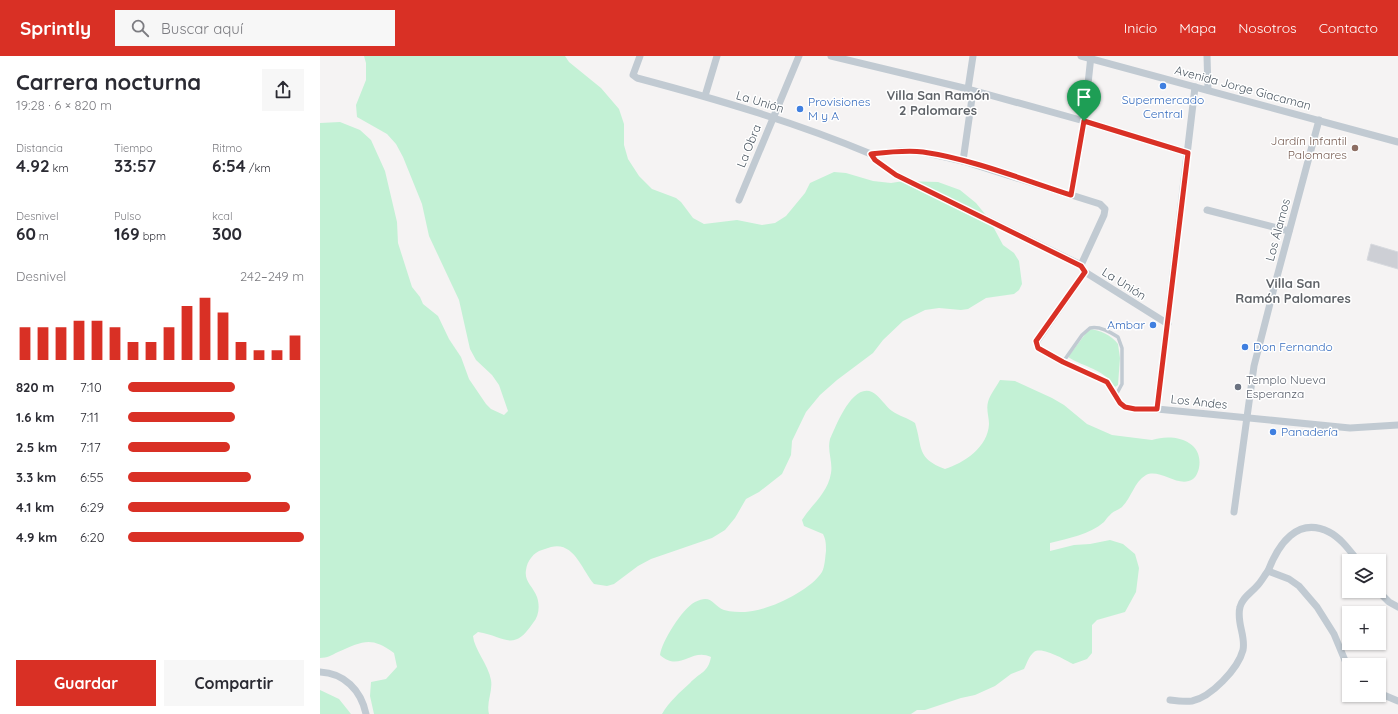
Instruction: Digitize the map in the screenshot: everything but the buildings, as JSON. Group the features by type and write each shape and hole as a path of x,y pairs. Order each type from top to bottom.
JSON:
{"street":[{"name":"La Unión","path":"640,56 633,75 637,78 705,96 772,117 824,134 871,154 875,160 896,175 1083,269 1168,324"},
{"path":"705,96 716,56"},
{"name":"La Obra","path":"739,200 772,117 799,56"},
{"path":"831,56 970,90 1084,121 1188,153"},
{"path":"963,161 973,56"},
{"name":"Avenida Jorge Giacaman","path":"1081,56 1091,57 1398,142"},
{"path":"1207,56 1208,90"},
{"path":"1071,195 1084,121 1091,57"},
{"path":"1157,409 1195,87"},
{"name":"Los Álamos","path":"1234,512 1258,352 1319,120"},
{"path":"871,154 900,151 923,152 963,161 1100,204 1105,209 1104,215 1083,269"},
{"path":"1207,210 1289,231"},
{"name":"Los Andes","path":"1083,269 1036,341 1038,348 1063,362 1107,382 1125,407 1350,428 1398,425"},
{"path":"1170,700 1192,701 1203,696 1226,678 1236,666 1243,650 1243,641 1238,619 1239,608 1243,599 1268,571 1277,550 1288,536 1303,529 1314,527 1330,532 1341,541 1352,554"},
{"path":"1268,571 1289,579 1299,586 1317,608 1334,634 1344,658"},
{"path":"1385,598 1398,608"},
{"path":"320,672 332,673 348,682 357,691 366,714"},
{"path":"1386,697 1398,701"}],"lane":[{"path":"1063,362 1082,335 1090,328 1099,328 1118,337 1122,348 1122,384 1116,396"}],"green space":[{"path":"364,56 565,56 569,62 601,88 619,109 624,124 624,145 628,159 639,176 652,189 676,198 681,202 693,218 704,224 737,220 762,225 775,223 786,216 805,193 810,183 834,172 846,173 873,181 891,183 904,181 938,182 960,190 976,203 989,219 1003,245 1014,253 1019,261 1022,284 1019,290 1014,294 986,298 968,309 961,310 939,308 925,310 903,321 883,340 873,353 820,395 806,412 792,441 791,455 782,474 759,492 746,499 735,518 725,530 712,538 651,559 638,566 614,584 607,586 594,584 577,558 566,548 559,546 551,547 539,551 531,557 526,570 526,578 537,597 538,614 533,623 520,638 514,640 502,639 478,632 473,636 491,680 488,705 489,714 374,714 370,696 371,682 386,679 397,667 394,653 379,644 367,642 354,645 327,657 320,658 320,123 340,122 360,130 371,140 385,171 397,222 398,243 412,287 420,297 423,304 438,316 449,339 461,357 469,379 486,404 491,409 504,415 508,411 499,385 492,375 476,360 470,349 459,300 429,236 422,204 403,157 396,144 387,134 357,117 356,105 366,80 366,63"},
{"path":"1089,329 1097,330 1105,334 1118,344 1120,358 1118,385 1115,387 1099,372 1068,357"},
{"path":"1000,380 1015,381 1052,398 1064,405 1087,424 1112,435 1152,440 1169,437 1177,438 1192,445 1197,451 1199,458 1199,470 1193,479 1182,482 1157,474 1146,475 1136,486 1122,507 1111,514 1104,522 1092,530 1078,536 1050,543 1050,551 1074,545 1090,544 1110,540 1123,544 1135,554 1139,568 1136,592 1125,612 1097,620 1092,625 1092,653 1087,659 1073,664 1048,652 1034,652 1024,669 1011,674 995,686 975,695 925,710 917,710 911,714 662,714 675,697 706,669 710,662 711,657 704,655 697,655 674,662 667,660 660,655 664,642 684,611 695,602 705,599 712,601 720,608 727,611 743,612 765,608 788,599 798,593 816,579 822,572 826,551 824,536 823,534 804,526 802,520 827,487 831,473 829,448 830,439 841,416 852,399 865,391 872,392 878,396 892,411 915,423 920,446 925,456 929,461 945,469 960,463 980,447 988,432 989,424 987,405"},
{"path":"320,690 339,699 351,714 320,714"}],"place":[{"name":"Supermercado Central","path":"1163,86"},
{"name":"Provisiones M y A","path":"800,109"},
{"name":"Jardín Infantil Palomares","path":"1355,148"},
{"name":"Ambar","path":"1153,325"},
{"name":"Don Fernando","path":"1245,347"},
{"name":"Templo Nueva Esperanza","path":"1238,387"},
{"name":"Panadería","path":"1273,432"}],"district":[{"name":"Villa San Ramón 2 Palomares","path":"938,102"},
{"name":"Villa San Ramón Palomares","path":"1293,290"}],"route":[{"path":"1084,121 1188,153 1157,409 1135,409 1125,407 1120,403 1107,382 1063,362 1038,348 1036,341 1085,272 1081,266 896,175 875,160 871,154 900,151 923,152 963,161 1071,195 1084,121"}]}
